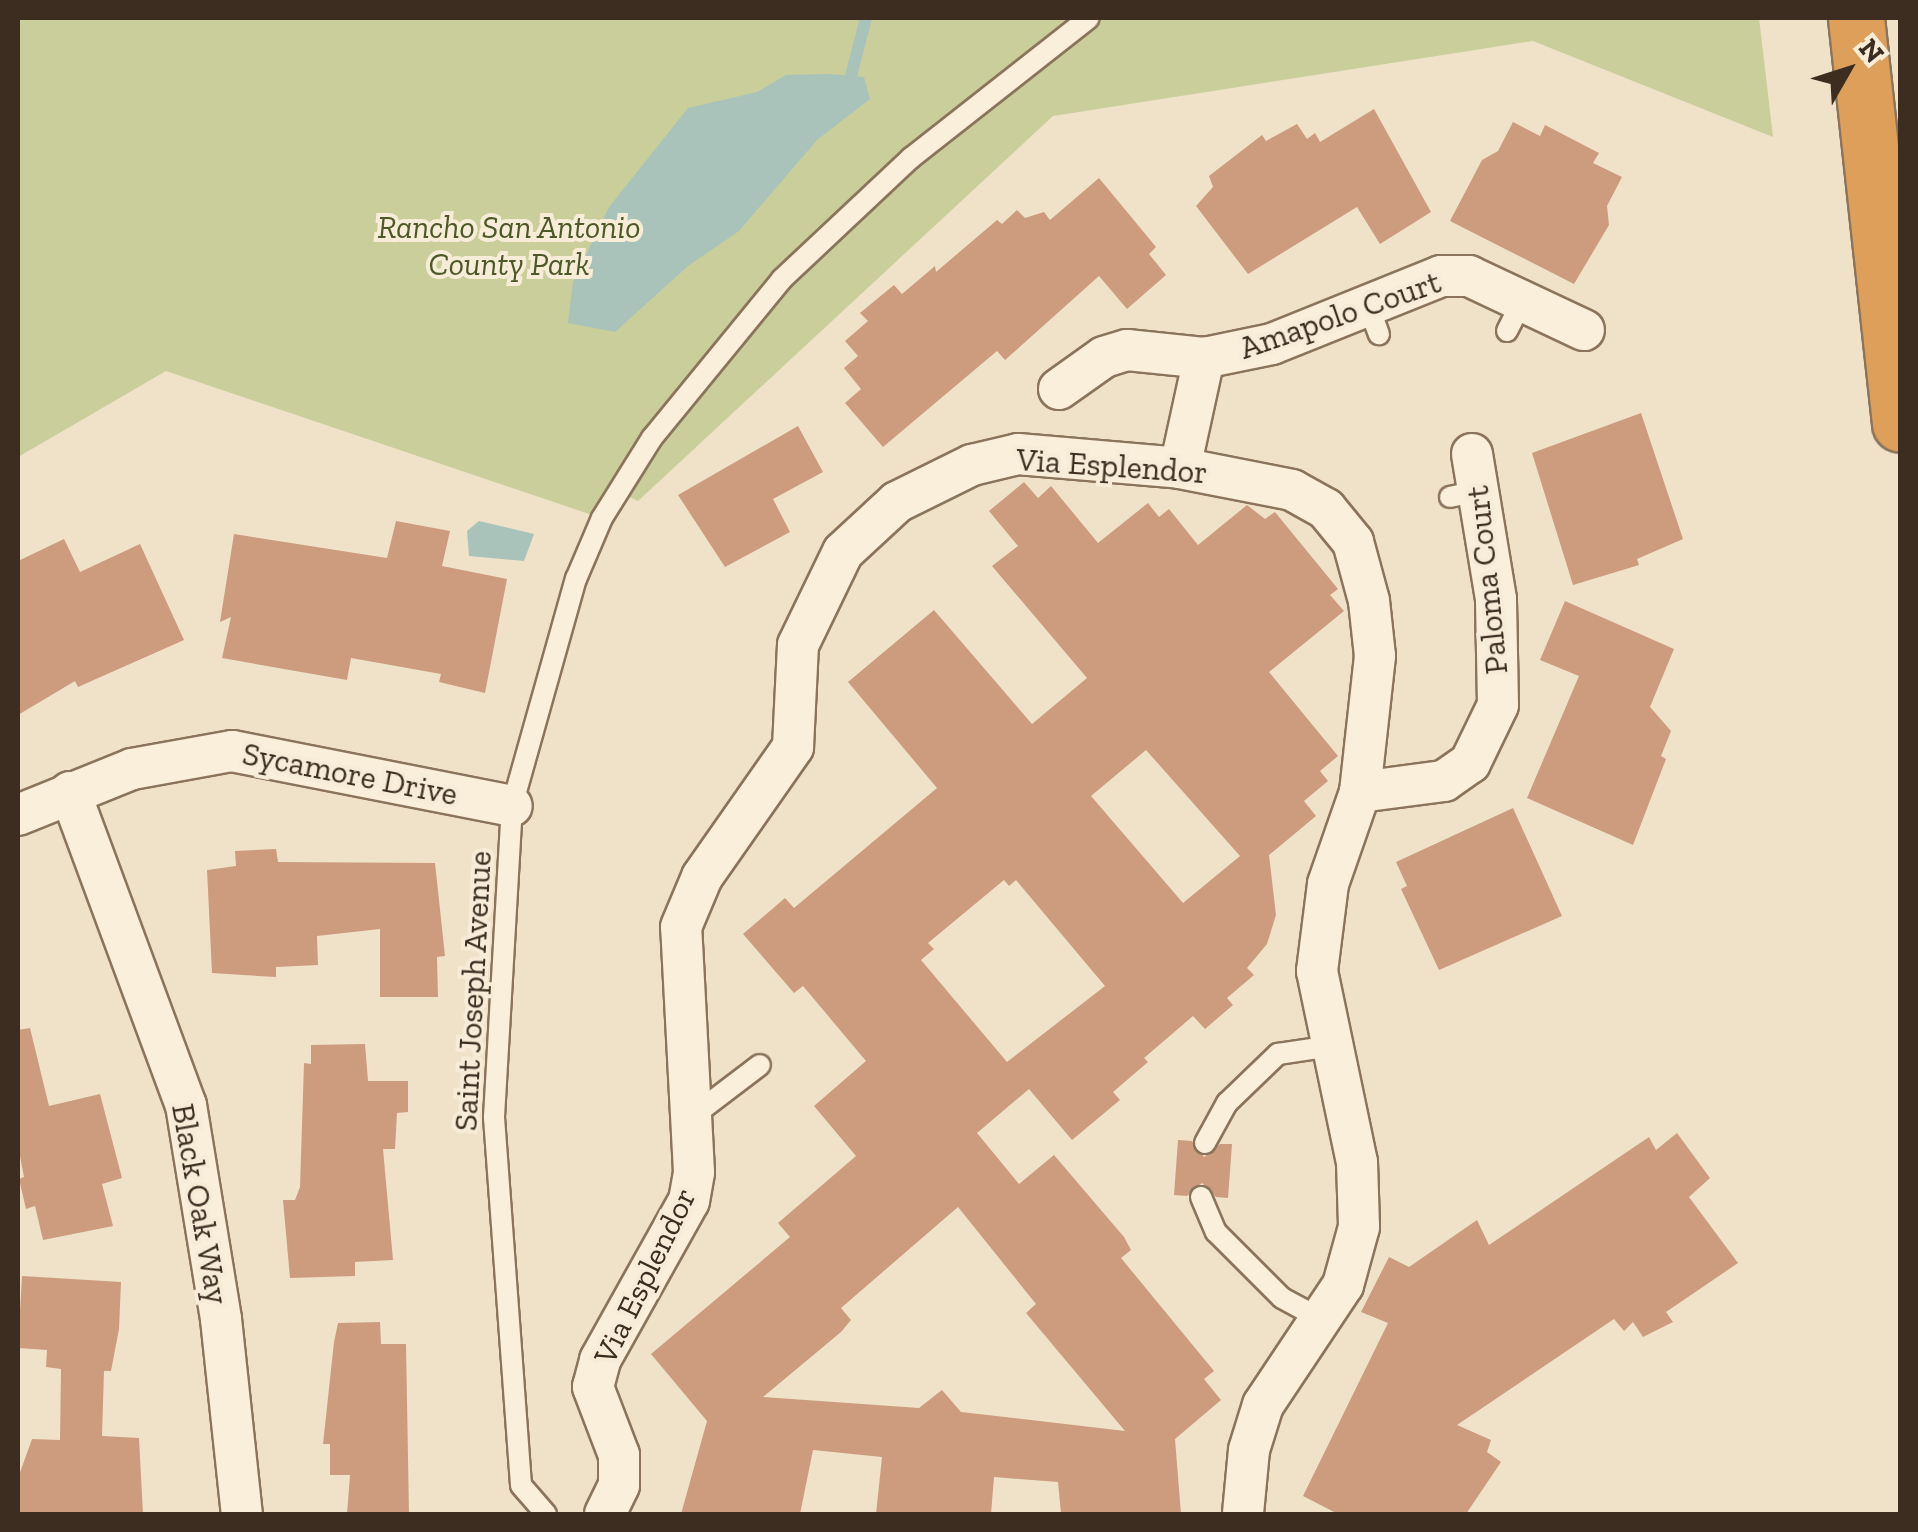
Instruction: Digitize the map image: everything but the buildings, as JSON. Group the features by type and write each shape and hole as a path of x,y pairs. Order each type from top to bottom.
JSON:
{"highway":[{"path":"1856,18 1900,424"}],"street":[{"name":"Amapolo Court","path":"1060,389 1104,358 1127,350 1204,358 1374,320 1440,276 1469,276 1515,317 1584,330"},
{"name":"Amapolo Court","path":"1180,468 1204,358"},
{"name":"Via Esplendor","path":"605,1514 619,1485 619,1456 594,1387 600,1360 689,1200 694,1172 687,1120 681,927 702,878 793,747 798,645 842,552 897,502 972,465 1018,454 1180,468 1292,490 1326,509 1353,542 1370,601 1375,656 1360,792 1321,914 1317,971 1357,1162 1359,1228 1343,1285 1263,1405 1250,1450 1243,1514"},
{"name":"Paloma Court","path":"1360,792 1444,781 1470,763 1498,705 1483,635 1467,481"},
{"name":"Sycamore Drive","path":"18,815 144,766 232,751 512,806"},
{"name":"Black Oak Way","path":"70,792 186,1105 221,1320 242,1514"}],"lane":[{"name":"Saint Joseph Avenue","path":"546,1514 521,1486 494,1117 512,806 576,578 602,518 652,438 745,319 823,238 911,158 1089,18"},
{"path":"1204,1142 1227,1103 1278,1054 1332,1046"},
{"path":"687,1120 760,1065"},
{"path":"1201,1197 1216,1232 1282,1298 1321,1319"}],"green space":[{"name":"Rancho San Antonio County Park","path":"18,18 1759,18 1773,137 1533,41 1053,116 638,501 616,491 601,518 166,371 18,457"}],"water":[{"path":"786,75 864,77 870,99 817,140 739,231 688,266 615,332 568,323 573,282 609,207 688,108 757,92"},
{"path":"479,521 534,534 524,561 469,556 467,531"}],"waterway":[{"path":"851,76 866,18"}]}
